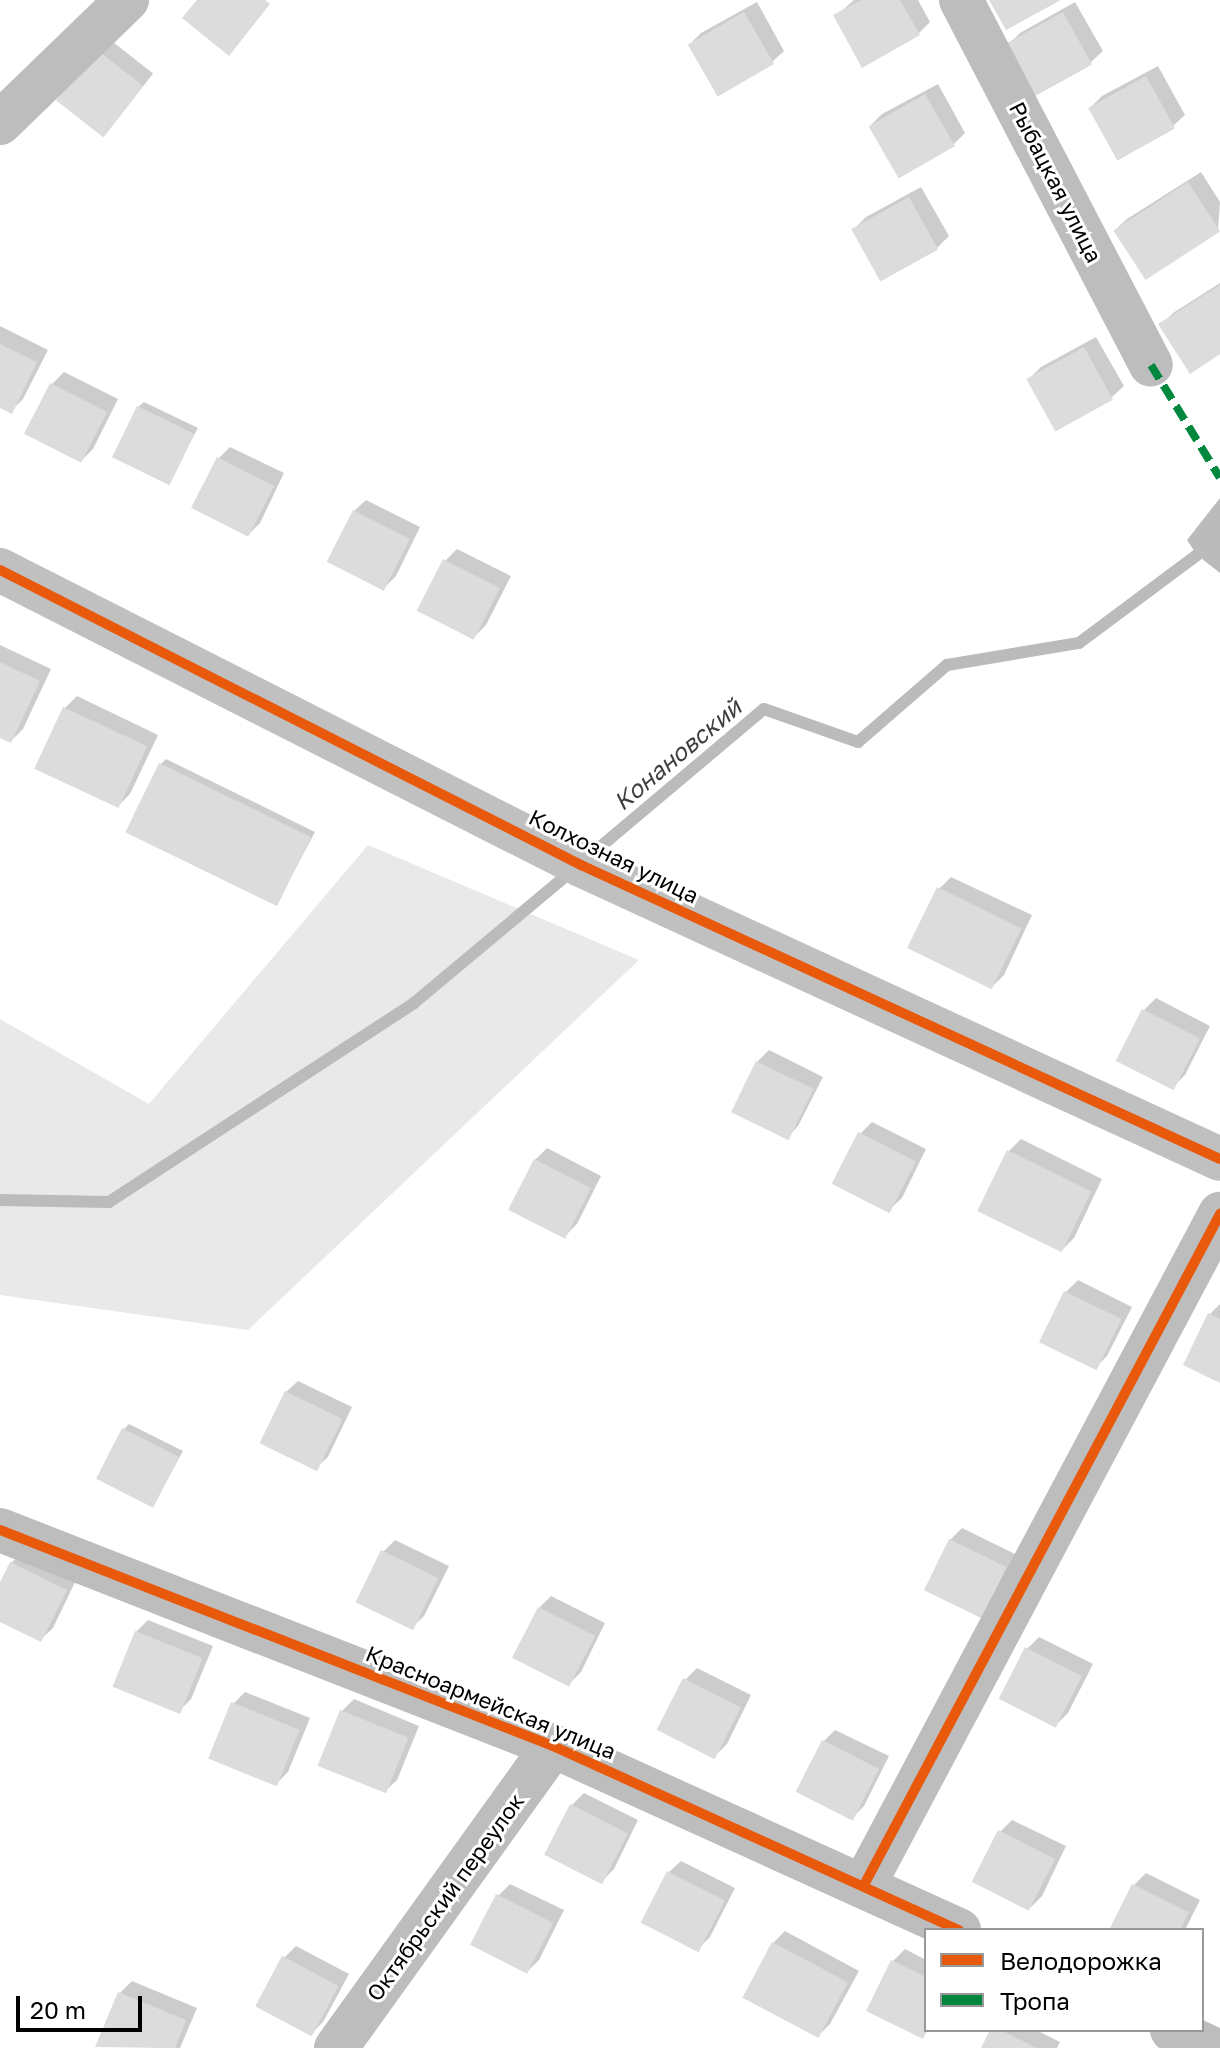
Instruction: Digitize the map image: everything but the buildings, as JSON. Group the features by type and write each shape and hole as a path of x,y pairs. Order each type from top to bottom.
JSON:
{"street":[{"path":"0,123 127,0"},
{"name":"Рыбацкая улица","path":"961,0 1151,365"},
{"name":"Колхозная улица","path":"0,570 567,858 1220,1159"},
{"path":"864,1885 1220,1214"},
{"name":"Красноармейская улица","path":"0,1530 553,1746 955,1928"},
{"name":"Октябрьский переулок","path":"336,2048 553,1746"},
{"path":"1176,2032 1211,2048"}],"shaded area":[{"path":"1220,498 1220,573 1197,555 1187,540"},
{"path":"368,845 639,960 248,1330 0,1295 0,1019 149,1104"}],"waterway":[{"name":"Конановский","path":"587,858 764,709 858,742 947,665 1079,643 1197,555"},
{"name":"Конановский","path":"0,1200 109,1202 414,1003 573,870"}],"marked path":[{"path":"1151,365 1220,478"}],"cycle path":[{"path":"0,570 581,865 1220,1159"},
{"path":"864,1885 1220,1214"},
{"path":"0,1530 553,1746 955,1928"}]}
